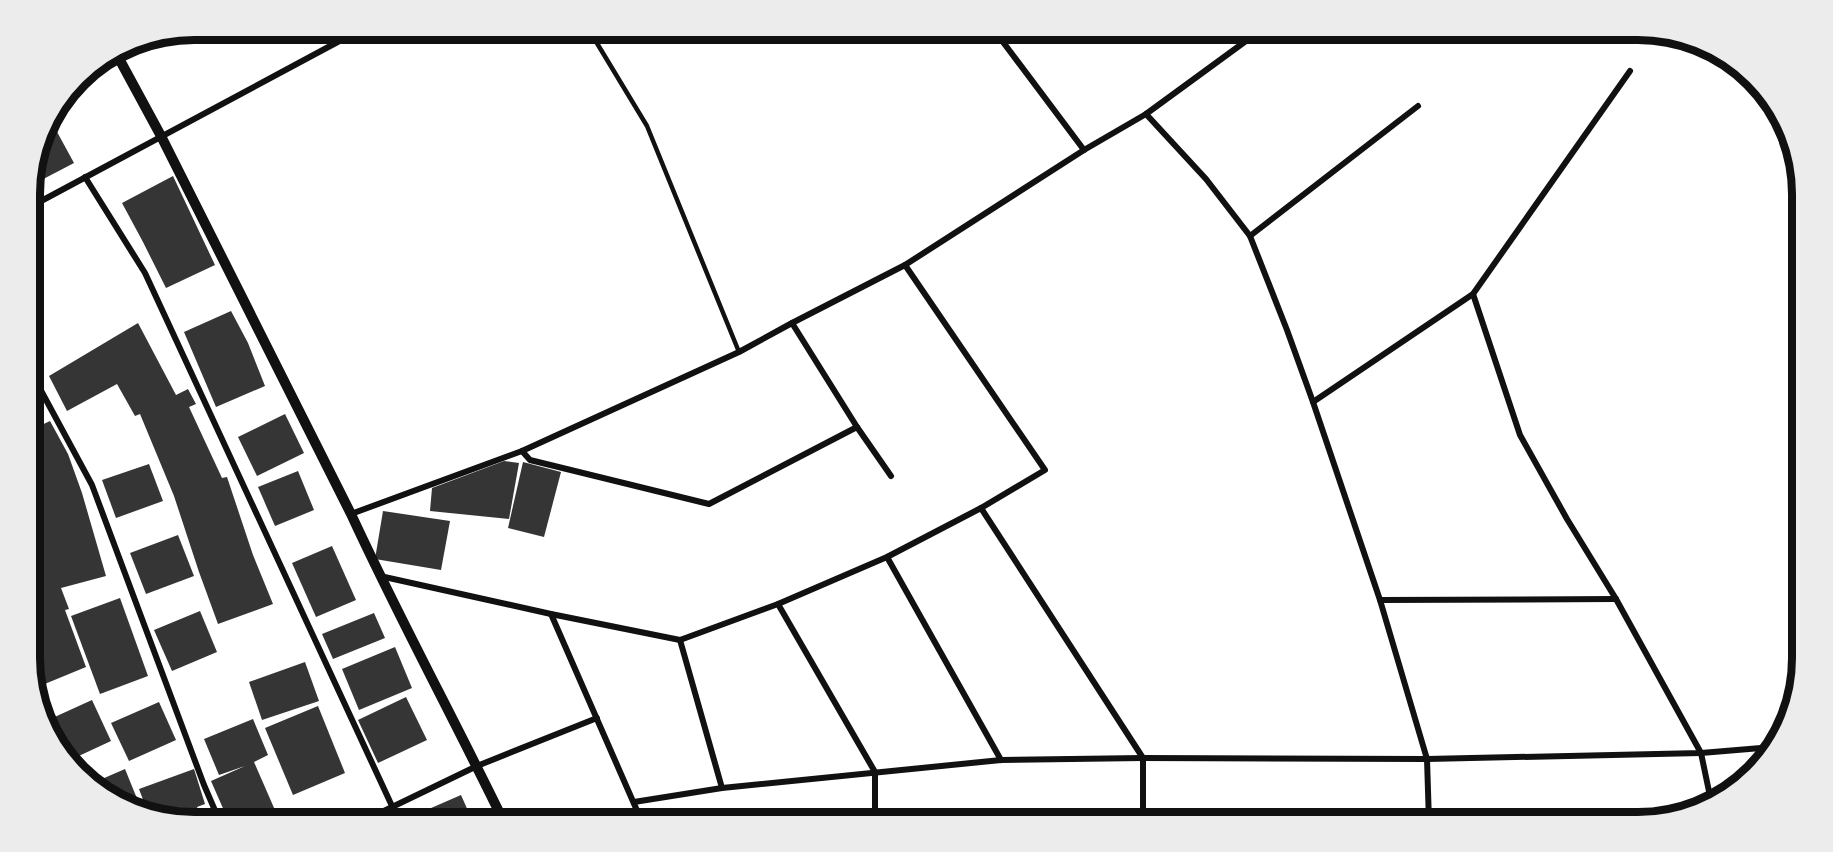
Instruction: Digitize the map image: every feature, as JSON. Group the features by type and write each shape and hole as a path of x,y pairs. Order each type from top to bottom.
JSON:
{"street":[{"path":"41,201 341,40"},
{"path":"1002,40 1084,150"},
{"path":"351,514 522,451 739,352 905,265 1084,150 1146,114 1247,40"},
{"path":"120,60 161,136 351,514 379,576 499,812"},
{"path":"1313,402 1473,294 1630,71"},
{"path":"1250,236 1418,106"},
{"path":"1146,114 1206,179 1250,236 1313,402 1380,600 1427,759 1429,811"},
{"path":"85,177 145,273 392,806"},
{"path":"379,576 680,640 778,604 887,557 981,508 1046,470 905,265"},
{"path":"1473,294 1520,435 1567,519 1616,599 1701,753 1709,794"},
{"path":"792,323 857,427 891,476"},
{"path":"41,390 92,485 216,812"},
{"path":"522,451 530,460 709,504 857,427"},
{"path":"981,508 1143,758 1143,811"},
{"path":"887,557 1001,760"},
{"path":"1380,600 1616,599"},
{"path":"778,604 875,772 875,812"},
{"path":"551,614 638,812"},
{"path":"680,640 722,788"},
{"path":"381,812 477,766 597,718"},
{"path":"634,802 722,788 1001,760 1427,759 1761,751"}],"lane":[{"path":"595,40 647,126 739,352"}],"building":[{"path":"55,128 74,163 42,180 46,155"},
{"path":"173,176 215,265 166,288 122,203"},
{"path":"231,311 248,343 265,386 216,407 184,332"},
{"path":"138,323 176,395 188,389 196,404 189,407 222,478 227,477 253,555 273,604 218,624 174,496 140,414 135,416 117,384 67,411 49,376"},
{"path":"285,414 304,453 257,476 238,437"},
{"path":"50,421 68,454 106,576 61,588 69,609 65,610 86,667 44,684 40,657 40,426"},
{"path":"504,461 519,463 509,519 430,511 432,488"},
{"path":"523,462 561,472 544,537 508,528"},
{"path":"149,464 163,501 116,518 102,480"},
{"path":"298,471 314,510 275,526 258,487"},
{"path":"383,511 450,521 441,570 375,559"},
{"path":"178,535 194,576 146,594 130,553"},
{"path":"332,546 356,600 316,617 292,563"},
{"path":"120,598 148,676 100,694 71,616"},
{"path":"200,611 217,652 172,671 154,630"},
{"path":"374,613 385,638 333,659 322,634"},
{"path":"395,647 412,688 359,710 342,669"},
{"path":"305,662 319,701 262,720 249,682"},
{"path":"406,697 427,740 378,763 358,720"},
{"path":"92,700 111,741 77,757 53,718"},
{"path":"159,702 176,740 129,761 111,723"},
{"path":"318,706 345,773 293,795 265,728"},
{"path":"253,719 268,755 254,762 276,812 225,812 211,781 245,766 219,775 204,739"},
{"path":"125,769 138,801 118,791 101,780"},
{"path":"194,769 205,804 197,807 199,812 165,809 144,803 139,789"},
{"path":"461,795 468,812 422,812"}]}
